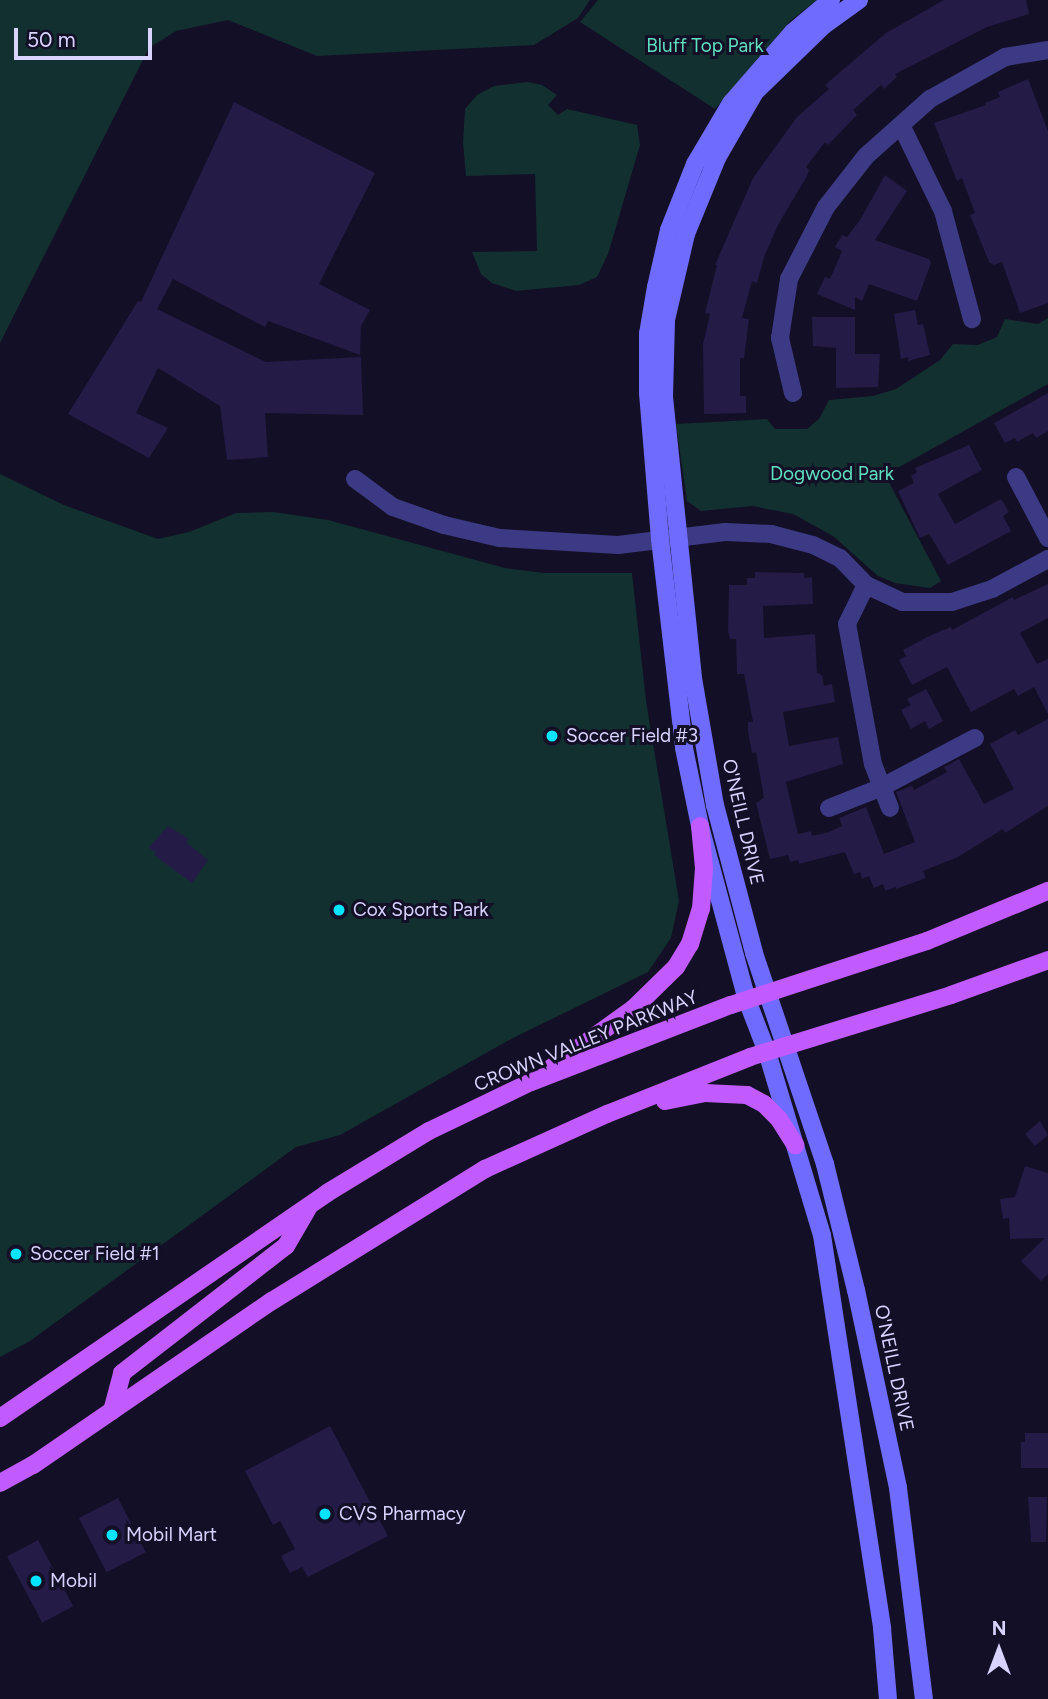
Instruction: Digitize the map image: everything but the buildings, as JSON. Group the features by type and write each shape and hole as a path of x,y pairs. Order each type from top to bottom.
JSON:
{"main road":[{"name":"O'NEILL DRIVE","path":"831,0 793,32 731,103 695,164 670,230 648,334 648,393 669,538 715,805 767,992 825,1164 856,1290 898,1488 924,1699"},
{"name":"O'NEILL DRIVE","path":"859,0 823,26 755,92 717,158 686,234 666,320 664,397 669,538 684,748 700,826 747,1000 767,1052 822,1235 882,1628 888,1699"},
{"path":"531,1082 634,1008 672,974 690,944 701,909 704,868 700,826"},
{"name":"CROWN VALLEY PARKWAY","path":"0,1418 309,1205 429,1131 531,1082 767,992 927,941 1048,891"},
{"path":"0,1483 33,1465 293,1288 485,1169 607,1114 767,1052 951,995 1048,960"},
{"path":"607,1114 705,1093 747,1095 764,1104 779,1119 795,1145"},
{"path":"112,1411 122,1373 286,1246 309,1205"}],"street":[{"path":"793,393 780,338 789,279 826,207 866,156 930,99 1005,57 1048,50"},
{"path":"901,125 943,211 972,319"},
{"path":"1016,477 1048,538"},
{"path":"355,479 401,511 444,525 500,538 618,545 725,532 772,534 813,545 840,558 866,584 902,602 952,602 992,589 1048,559"},
{"path":"866,584 846,624 873,764 890,808"},
{"path":"829,808 882,787 975,738"}],"green space":[{"path":"0,0 590,0 578,18 534,45 317,56 228,20 176,31 149,48 0,343"},
{"name":"Bluff Top Park","path":"598,0 817,0 790,21 715,109 580,22"},
{"path":"528,82 542,85 557,95 548,105 558,115 567,109 637,125 640,145 608,254 597,277 579,285 516,291 492,283 481,274 472,252 537,251 535,174 466,176 463,142 465,109 477,95 494,86"},
{"name":"Dogwood Park","path":"1048,318 1048,384 885,475 941,581 930,588 895,583 878,576 833,536 793,514 752,506 701,511 687,501 676,424 767,419 775,429 807,429 819,419 829,400 873,396 896,389 940,360 953,344 978,345 997,337 1005,319 1038,324"},
{"name":"Cox Sports Park","path":"0,474 64,505 158,539 189,532 236,513 273,512 328,520 505,568 544,573 632,573 646,701 679,901 671,938 648,972 511,1039 340,1135 296,1147 30,1341 0,1357"}],"place":[{"name":"Soccer Field #3","path":"552,736"},
{"name":"Cox Sports Park","path":"339,910"},
{"name":"Soccer Field #1","path":"16,1254"},
{"name":"CVS Pharmacy","path":"325,1514"},
{"name":"Mobil Mart","path":"112,1535"},
{"name":"Mobil","path":"36,1581"}]}
